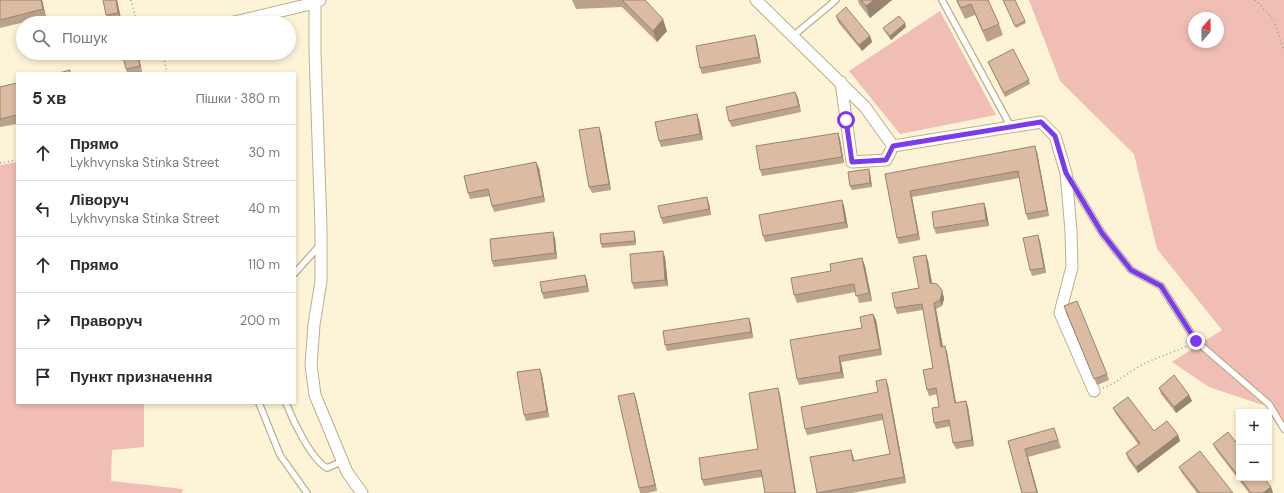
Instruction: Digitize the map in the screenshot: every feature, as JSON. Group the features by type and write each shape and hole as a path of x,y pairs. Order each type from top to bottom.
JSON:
{"street":[{"path":"756,0 865,107 893,146"},
{"path":"258,16 318,1 315,52 321,227 321,281 311,365 316,395 343,461 354,493"},
{"path":"841,82 852,162 886,160 893,146"},
{"path":"893,146 1041,122 1055,136 1066,173 1071,231 1072,267 1060,313 1094,391"},
{"path":"347,472 362,493"}],"lane":[{"path":"793,36 836,0"},
{"path":"942,0 1011,127"},
{"path":"1066,173 1107,240 1131,270 1161,286 1196,341 1269,404 1284,429"},
{"path":"297,267 321,245"},
{"path":"259,404 280,455 307,493"},
{"path":"286,404 310,450 321,464 327,468 343,461"}],"path":[{"path":"131,0 135,16"},
{"path":"1255,0 1274,20 1284,52"},
{"path":"164,60 167,72"},
{"path":"0,163 16,160"},
{"path":"1094,391 1114,384 1140,366 1176,352 1196,341"}],"shaded area":[{"path":"1029,0 1284,0 1284,429 1272,414 1272,409 1268,409 1266,406 1209,387 1172,362 1222,330 1157,249 1134,154 1060,81"},
{"path":"940,11 996,115 900,134 849,71"},
{"path":"16,162 16,404 144,404 144,447 112,450 111,481 183,489 182,493 0,493 0,165"}],"building":[{"path":"0,0 41,0 43,9 0,20"},
{"path":"103,0 116,0 118,13 106,15"},
{"path":"622,0 645,0 663,19 653,31"},
{"path":"861,0 874,0 866,6"},
{"path":"957,0 988,0 999,24 983,31 971,4 961,8"},
{"path":"1003,0 1015,0 1025,21 1015,26"},
{"path":"846,7 870,36 859,45 836,16"},
{"path":"899,16 905,23 890,36 883,28"},
{"path":"755,35 759,57 700,68 696,46"},
{"path":"1013,49 1029,80 1004,93 988,62"},
{"path":"124,60 139,60 140,66 126,69"},
{"path":"16,83 16,115 0,119 0,87"},
{"path":"795,92 799,106 729,121 726,107"},
{"path":"697,114 700,134 659,141 655,122"},
{"path":"599,127 609,184 589,187 579,130"},
{"path":"838,133 842,157 760,170 756,146"},
{"path":"1035,146 1047,210 1026,214 1018,171 910,191 918,234 897,238 885,174"},
{"path":"536,162 543,196 492,206 488,189 468,193 464,176"},
{"path":"869,169 870,183 850,186 848,172"},
{"path":"707,197 709,209 661,218 658,206"},
{"path":"842,200 845,222 763,236 759,215"},
{"path":"984,203 986,220 934,228 932,212"},
{"path":"634,231 635,241 601,244 600,234"},
{"path":"553,232 555,253 492,261 490,239"},
{"path":"1038,235 1044,268 1030,270 1023,238"},
{"path":"663,251 665,280 632,283 630,254"},
{"path":"926,255 930,283 937,284 942,290 940,300 934,303 941,347 945,346 955,403 966,401 972,440 953,443 949,420 934,423 932,408 939,407 936,388 927,390 923,370 933,368 922,304 895,308 892,293 919,288 913,257"},
{"path":"862,258 869,293 856,296 854,284 794,295 791,278 831,271 830,264"},
{"path":"585,275 587,286 542,293 540,282"},
{"path":"1077,301 1107,374 1094,379 1064,306"},
{"path":"873,314 880,349 839,356 841,372 797,379 790,340 862,328 860,317"},
{"path":"749,318 751,332 665,345 663,331"},
{"path":"540,369 547,411 524,415 517,372"},
{"path":"1174,375 1189,395 1174,407 1159,388"},
{"path":"886,379 904,477 817,493 810,457 851,450 853,461 890,454 882,414 805,429 801,407 878,392 876,381"},
{"path":"778,388 795,493 765,493 761,470 702,480 699,458 758,449 749,393"},
{"path":"634,393 655,485 639,488 618,396"},
{"path":"1128,397 1154,431 1167,421 1178,435 1136,467 1126,453 1140,443 1113,408"},
{"path":"1054,428 1058,440 1025,449 1037,493 1022,493 1008,441"},
{"path":"1228,432 1236,442 1236,473 1213,444"},
{"path":"1200,451 1233,493 1200,493 1179,467"},
{"path":"1242,481 1266,481 1271,487 1263,493 1251,493"}],"route":[{"path":"846,120 852,162 886,160 893,146 1041,122 1055,136 1066,173 1102,233 1131,270 1161,286 1196,341"}]}
